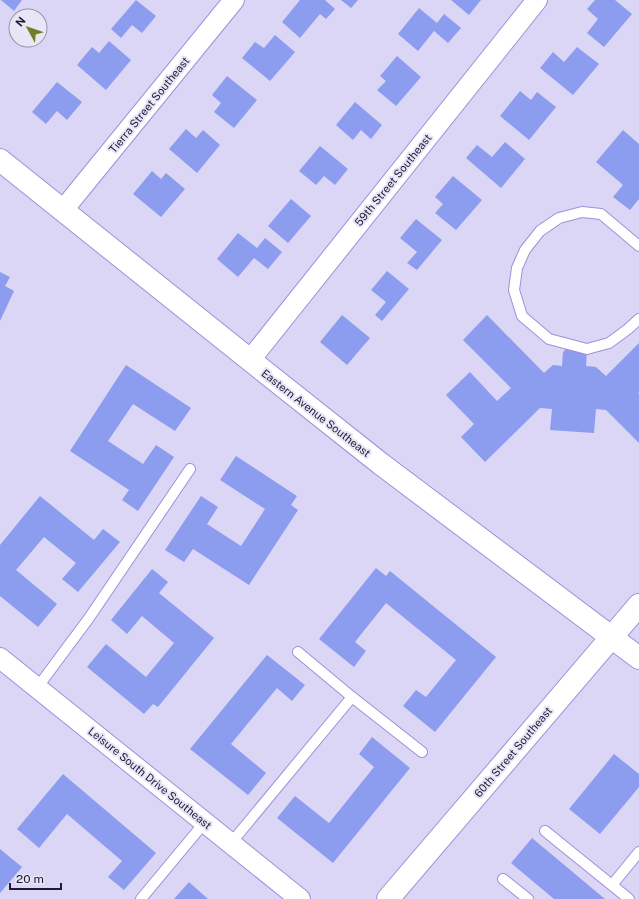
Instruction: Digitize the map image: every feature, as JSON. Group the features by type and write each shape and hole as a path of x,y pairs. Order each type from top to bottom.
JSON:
{"street":[{"name":"Tierra Street Southeast","path":"63,210 234,0"},
{"name":"59th Street Southeast","path":"250,360 537,0"},
{"name":"Eastern Avenue Southeast","path":"0,160 381,464 639,658"},
{"name":"60th Street Southeast","path":"388,899 639,604"},
{"name":"Leisure South Drive Southeast","path":"0,658 300,899"}],"lane":[{"path":"639,246 601,214 582,212 559,218 540,231 525,250 517,268 514,290 522,316 549,339 587,349 609,343 639,319"},
{"path":"37,688 89,618 190,469"},
{"path":"298,652 422,752"},
{"path":"231,843 352,697"},
{"path":"141,899 205,822"},
{"path":"545,832 629,899"},
{"path":"612,885 639,852"},
{"path":"503,878 528,899"}],"building":[{"path":"1,0 22,0 16,8 10,8"},
{"path":"136,0 156,16 142,33 132,25 121,38 111,29"},
{"path":"300,0 325,0 335,9 326,19 320,14 300,38 282,22"},
{"path":"341,0 358,0 351,8"},
{"path":"451,0 481,0 469,15"},
{"path":"595,0 615,0 632,14 604,47 587,33 598,19 587,9"},
{"path":"419,8 437,23 444,14 461,28 448,43 434,31 418,51 398,34"},
{"path":"275,35 295,52 270,81 242,58 255,42 264,48"},
{"path":"109,41 131,60 106,90 77,65 92,47 99,53"},
{"path":"577,47 599,64 573,95 540,68 553,52 564,62"},
{"path":"397,56 421,77 396,106 377,90 386,81 380,76"},
{"path":"227,76 257,100 234,128 214,112 221,103 212,95"},
{"path":"57,82 82,102 67,120 57,111 46,124 32,112"},
{"path":"520,91 531,100 537,92 556,107 529,140 500,116"},
{"path":"355,102 382,125 371,139 361,130 353,140 336,125"},
{"path":"186,129 196,138 203,130 220,145 197,173 169,149"},
{"path":"623,130 639,144 639,199 630,210 613,197 623,185 596,162"},
{"path":"505,142 525,159 501,188 466,158 477,145 492,157"},
{"path":"320,146 348,169 335,185 324,176 316,185 299,171"},
{"path":"152,171 161,179 166,173 185,189 161,217 133,194"},
{"path":"453,176 482,200 456,230 435,213 443,204 435,197"},
{"path":"291,199 311,216 288,243 268,226"},
{"path":"416,219 442,240 417,270 407,263 417,252 400,238"},
{"path":"238,233 257,248 265,238 282,252 268,269 254,258 238,277 217,259"},
{"path":"387,271 409,289 382,321 375,315 386,302 371,290"},
{"path":"0,272 10,277 5,286 14,291 0,321"},
{"path":"342,315 370,338 347,365 320,342"},
{"path":"487,315 544,373 553,365 562,366 563,352 566,349 587,351 586,366 596,367 606,376 639,343 639,443 606,410 596,409 594,433 550,430 552,409 540,408 485,462 461,437 474,424 446,395 470,372 497,401 511,388 463,340"},
{"path":"126,365 191,408 175,431 133,404 108,441 143,464 156,445 174,457 138,511 122,500 129,490 70,451"},
{"path":"236,456 297,496 291,505 298,510 249,585 193,549 184,562 165,550 201,496 218,507 207,524 241,546 265,509 220,480"},
{"path":"40,496 94,540 103,529 120,542 78,592 62,579 76,563 44,537 16,570 57,604 38,627 0,596 0,545"},
{"path":"376,568 386,576 390,571 496,657 435,732 403,706 416,690 426,697 456,660 386,603 355,642 366,651 354,667 319,639"},
{"path":"152,569 168,582 159,593 214,638 158,707 153,704 144,714 87,667 106,644 146,677 174,643 142,616 127,634 111,620"},
{"path":"267,655 305,685 292,701 277,688 231,744 266,773 248,795 190,749"},
{"path":"372,737 410,768 333,863 277,818 295,796 329,823 374,767 359,754"},
{"path":"614,754 639,774 639,787 600,834 569,809"},
{"path":"63,774 156,853 124,890 108,877 122,861 67,814 39,848 17,829"},
{"path":"532,838 605,899 554,899 511,863"},
{"path":"0,849 22,867 0,893"},
{"path":"189,882 208,899 174,899"}]}
